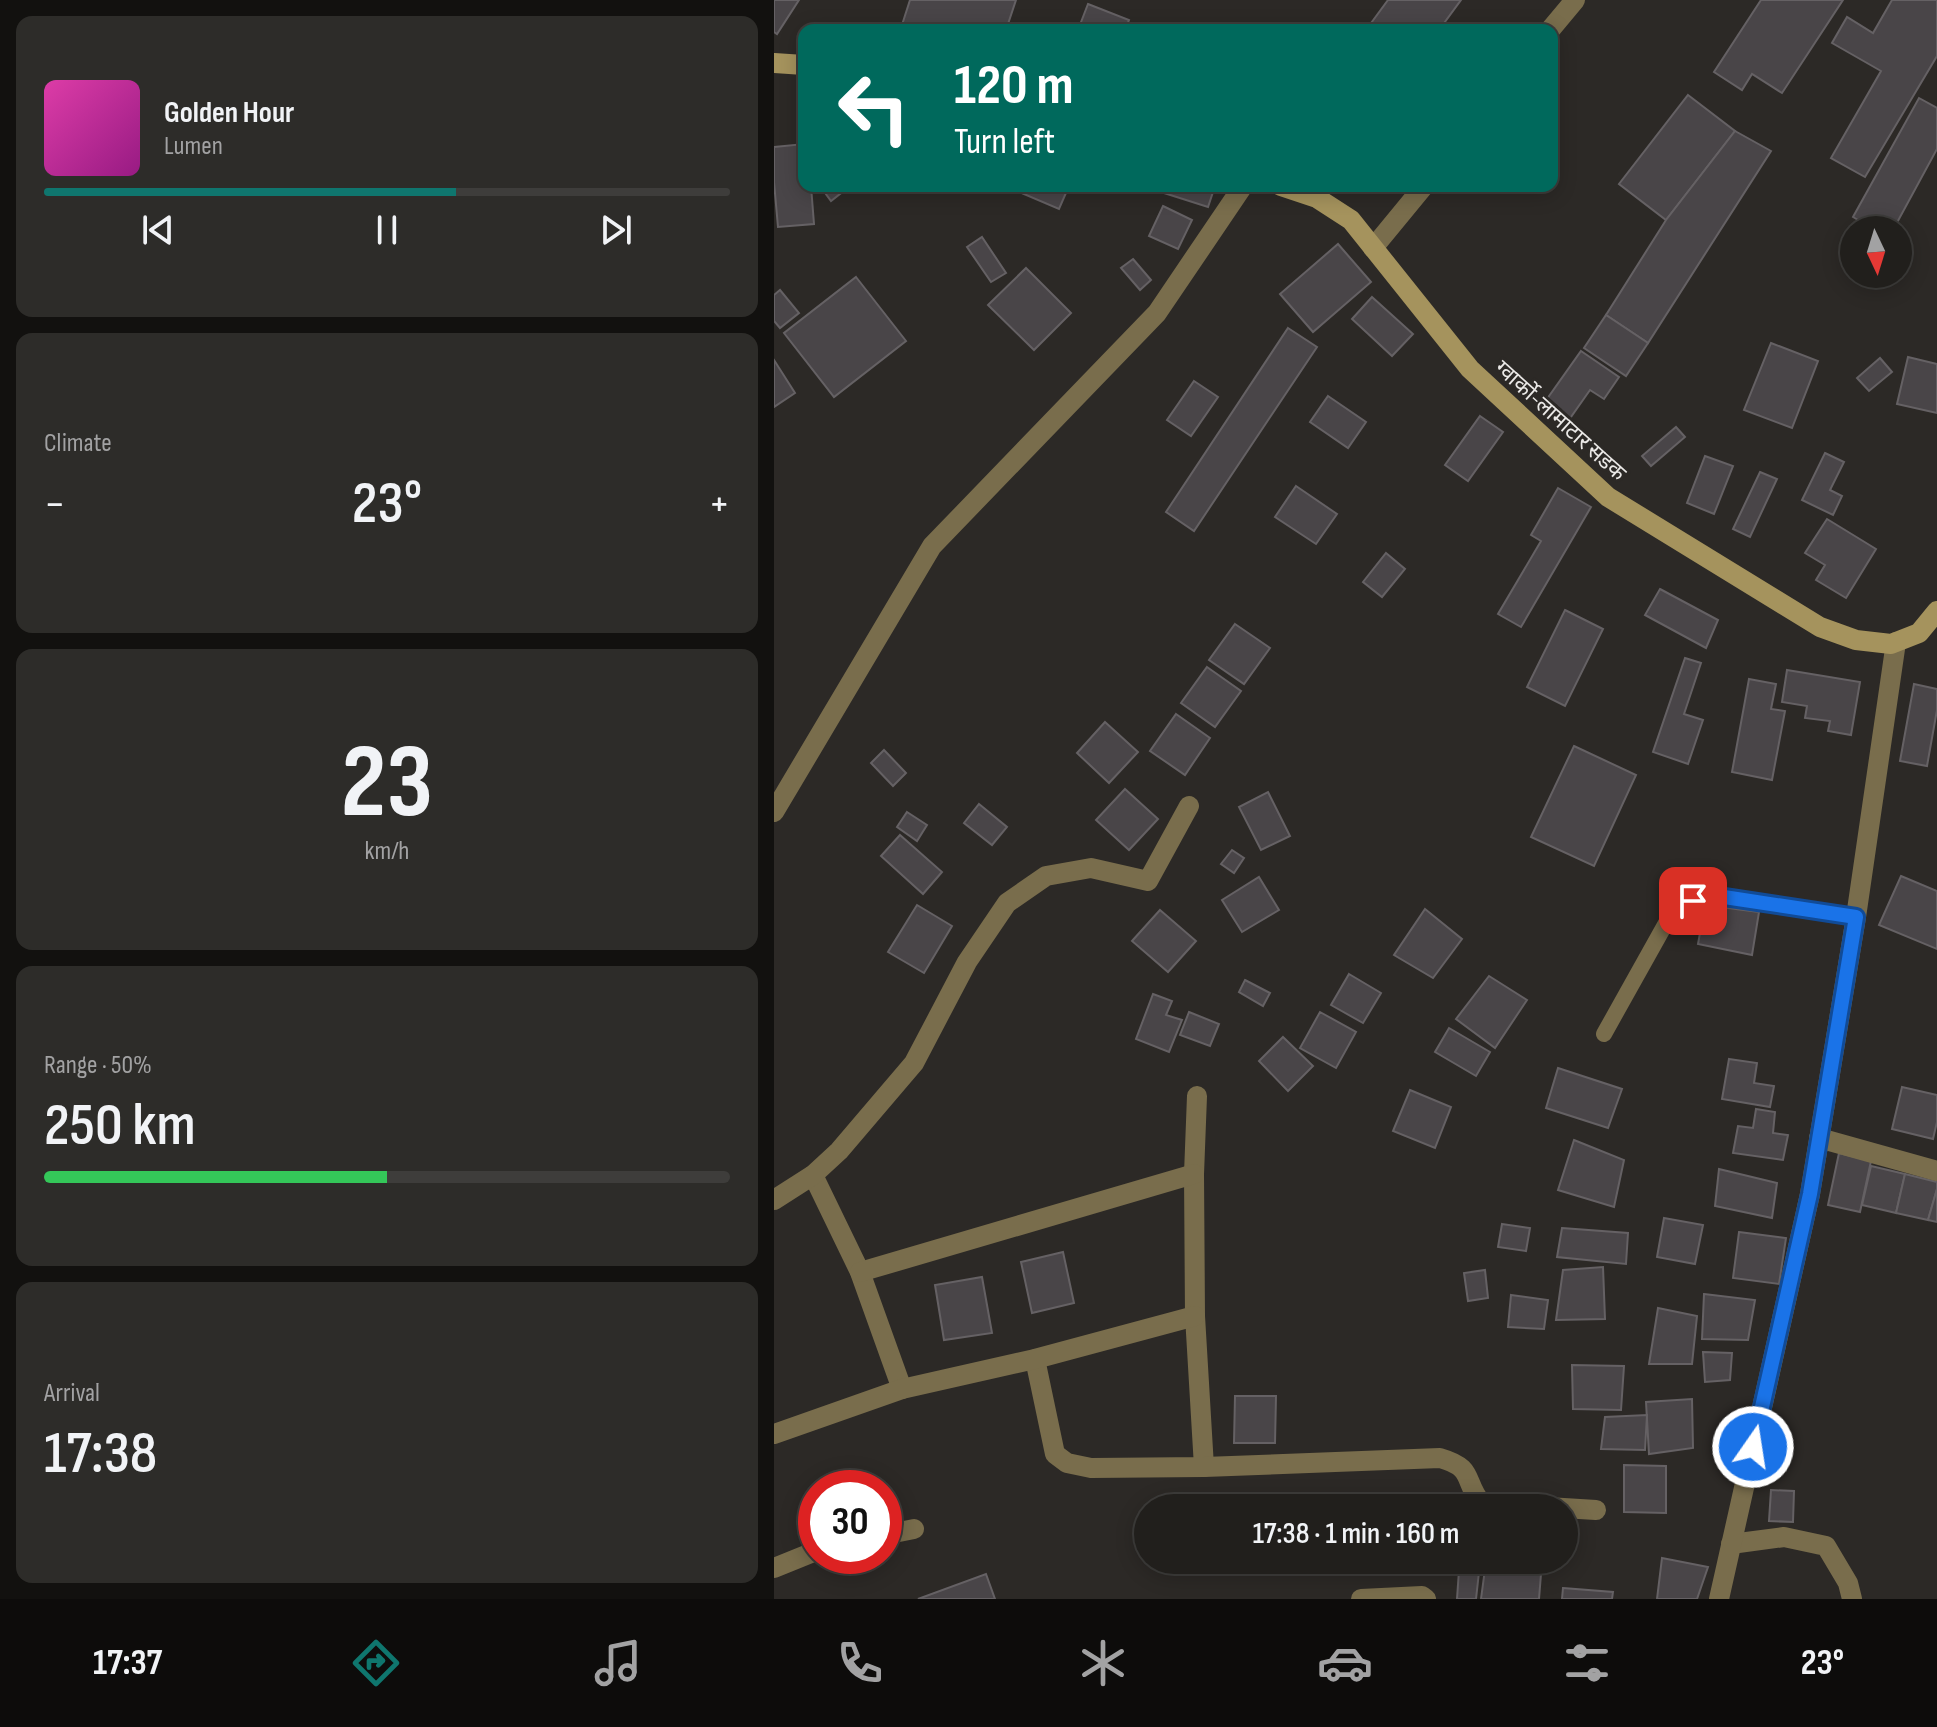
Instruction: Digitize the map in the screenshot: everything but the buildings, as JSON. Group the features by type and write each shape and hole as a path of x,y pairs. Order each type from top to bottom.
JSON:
{"main road":[{"path":"774,63 798,65"},
{"name":"ग्वार्को-लामाटार सडक","path":"1299,192 1317,198 1351,220 1470,369 1608,497 1820,627 1856,640 1896,642"},
{"path":"1896,642 1919,633 1937,611"}],"street":[{"path":"1555,24 1575,0"},
{"path":"774,812 932,546 1157,313 1239,192"},
{"path":"1373,248 1419,192"},
{"path":"1719,1599 1810,1194 1856,917 1896,642"},
{"path":"774,1200 813,1175 839,1151 914,1063 967,962 1007,903 1046,876 1091,868 1148,881 1189,806"},
{"path":"1197,1096 1195,1316 1204,1467"},
{"path":"1819,1138 1937,1171"},
{"path":"860,1272 1194,1174"},
{"path":"813,1175 860,1272 902,1389"},
{"path":"774,1434 902,1389 1035,1359 1195,1316"},
{"path":"1035,1359 1055,1454 1067,1463 1091,1468 1204,1467 1440,1458 1458,1463 1470,1478 1474,1494 1481,1503 1596,1510"},
{"path":"902,1531 914,1529"},
{"path":"1731,1544 1784,1537 1826,1546 1848,1583 1852,1599"},
{"path":"774,1568 798,1558"},
{"path":"1361,1599 1422,1596 1426,1599"}],"lane":[{"path":"1604,1034 1675,907 1711,895 1856,917"}],"route":[{"path":"1693,901 1711,895 1856,917 1810,1194 1753,1447"}]}
